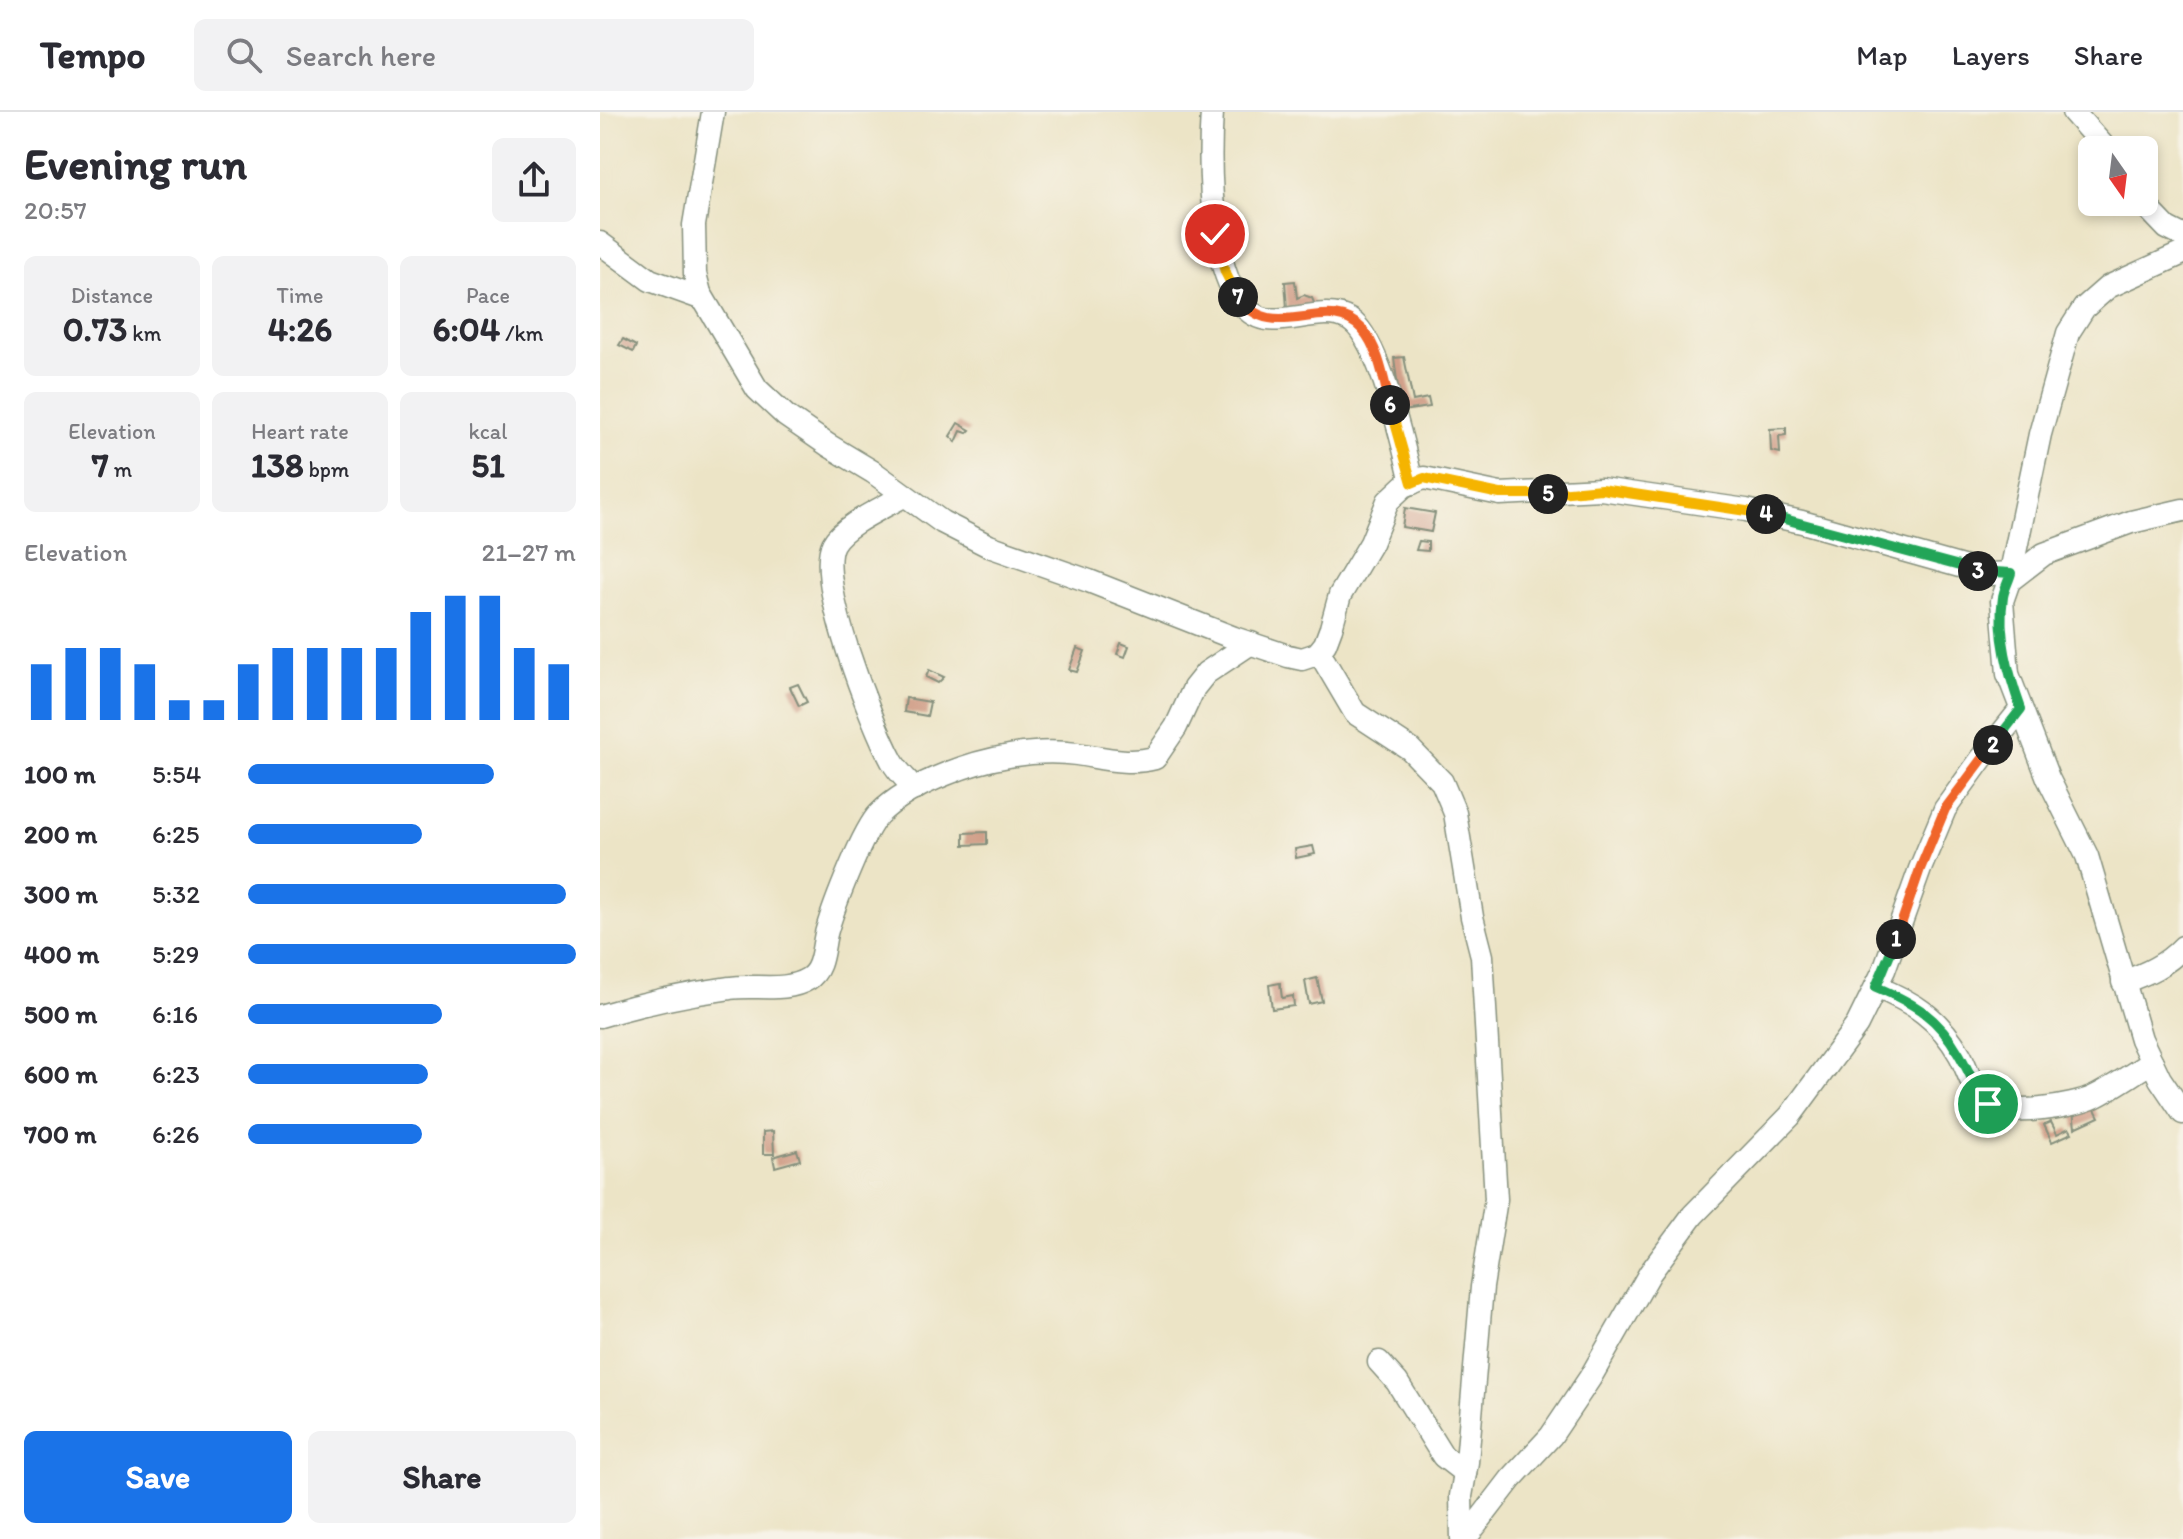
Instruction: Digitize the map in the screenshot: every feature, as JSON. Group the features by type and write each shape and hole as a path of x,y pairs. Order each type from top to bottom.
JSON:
{"street":[{"path":"713,112 692,244 695,274 703,299 757,389 786,416 873,472 942,522 989,546 1302,659 1319,652 1328,636 1340,595 1371,543 1388,501 1404,486 1424,478 1500,494 1601,489 1639,493 1802,522 1970,569 2010,577 2044,554 2131,522 2183,510"},
{"path":"1212,112 1210,167 1214,230 1225,272 1237,296 1247,310 1263,319 1288,320 1334,314 1349,318 1363,331 1381,368 1412,483"},
{"path":"2073,112 2094,136"},
{"path":"2155,216 2167,228 2183,236"},
{"path":"600,243 650,280 703,299"},
{"path":"2183,253 2108,287 2084,308 2068,333 2040,434 2010,577 2002,601 2008,674 2048,778 2087,856 2141,1039 2160,1079 2183,1113"},
{"path":"903,496 842,532 830,553 829,567 848,648 872,716 893,763 915,789"},
{"path":"600,1016 734,987 792,985 809,979 817,970 826,930 843,887 877,816 915,789 976,763 1049,752 1112,761 1138,762 1155,758 1176,727 1194,688 1206,673 1251,643"},
{"path":"1319,652 1355,713 1410,749 1442,782 1455,813 1472,917 1482,956 1496,1199 1482,1287 1461,1496 1464,1539"},
{"path":"1464,1539 1511,1479 1551,1436 1590,1378 1650,1273 1693,1215 1790,1116 1857,1025 1876,987 1945,809 2021,709"},
{"path":"2123,982 2172,959 2183,947"},
{"path":"1876,987 1912,1002 1929,1016 1960,1055 1975,1088 1988,1104 2001,1109 2029,1110 2092,1098 2152,1062"},
{"path":"1379,1362 1397,1382 1443,1456 1465,1473"}],"building":[{"path":"1295,281 1297,298 1304,295 1312,298 1315,305 1287,308 1285,282"},
{"path":"623,339 636,346 633,352 619,345"},
{"path":"1404,357 1413,401 1428,398 1430,407 1401,411 1394,358"},
{"path":"958,423 970,430 967,433 961,431 956,442 950,436"},
{"path":"1786,428 1786,435 1779,436 1780,453 1771,451 1770,429"},
{"path":"1405,508 1435,513 1431,532 1402,527"},
{"path":"1419,541 1428,542 1428,551 1416,550"},
{"path":"1121,643 1129,646 1125,657 1117,654"},
{"path":"1077,648 1085,651 1077,672 1069,670"},
{"path":"929,670 944,677 938,683 926,677"},
{"path":"798,684 807,702 799,706 790,687"},
{"path":"906,698 930,702 927,716 904,712"},
{"path":"987,832 987,844 964,845 964,833"},
{"path":"1313,846 1315,854 1296,858 1295,849"},
{"path":"1317,978 1322,1001 1309,1004 1305,981"},
{"path":"1280,983 1282,998 1293,996 1294,1006 1272,1009 1269,985"},
{"path":"2091,1101 2099,1117 2075,1128 2073,1110"},
{"path":"2051,1122 2057,1134 2069,1128 2072,1133 2052,1142 2044,1125"},
{"path":"773,1131 774,1154 763,1154 763,1132"},
{"path":"797,1150 800,1160 775,1167 773,1157"}],"route":[{"path":"1215,234 1225,272 1247,310 1263,319 1288,320 1334,314 1349,318 1363,331 1381,368 1412,483 1424,478 1500,494 1569,493 1601,489 1639,493 1802,522 1990,574 2011,573 2002,601 2003,630 2008,674 2021,709 1945,809 1876,987 1912,1002 1929,1016 1949,1038 1975,1088 1988,1104"}]}
